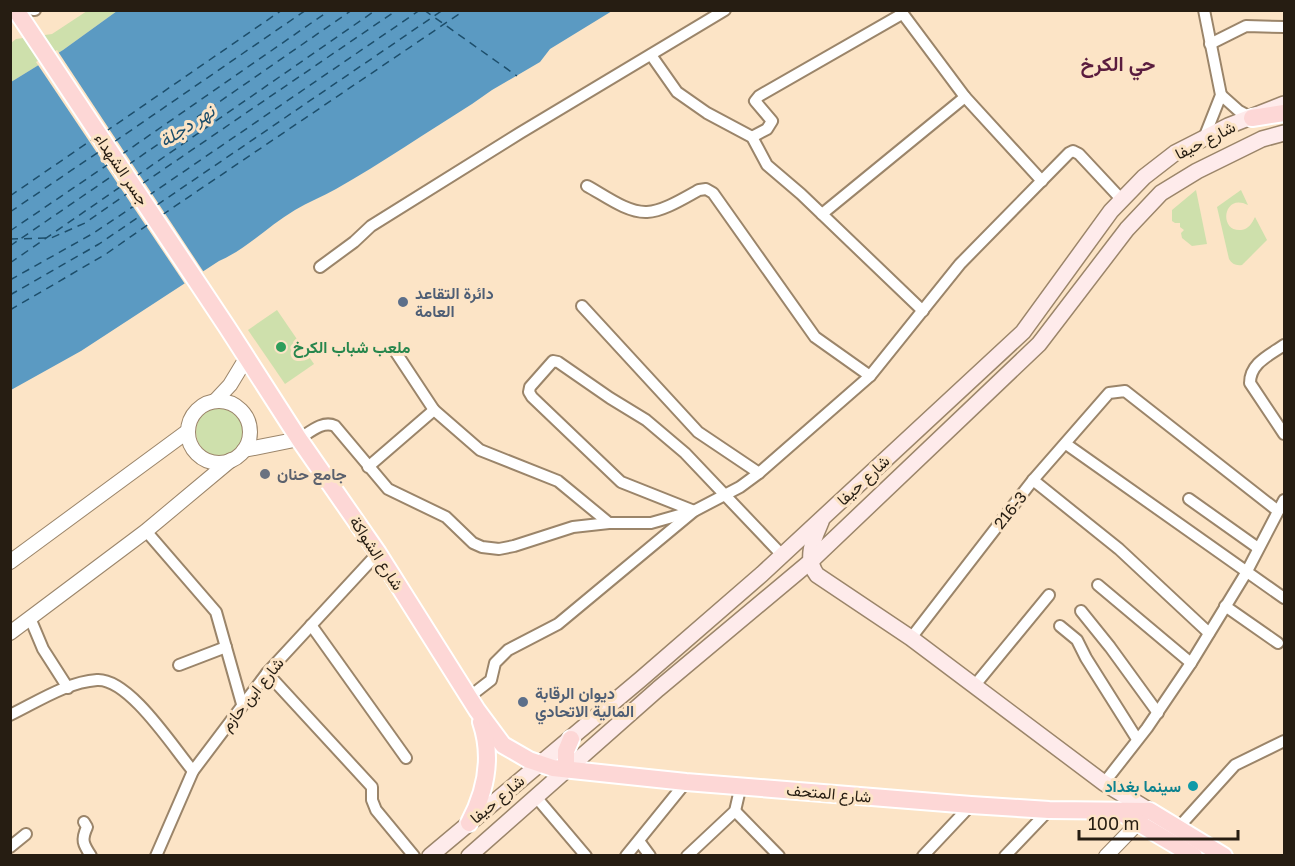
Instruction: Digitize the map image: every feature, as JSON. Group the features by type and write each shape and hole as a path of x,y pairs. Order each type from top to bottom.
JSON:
{"main road":[{"name":"جسر الشهداء","path":"16,10 227,327"},
{"name":"شارع حيفا","path":"430,855 571,739 762,574 1023,332 1111,211 1144,177 1175,153 1228,126 1284,104"},
{"path":"1252,118 1284,113"},
{"name":"شارع حيفا","path":"469,855 658,689 811,561 1039,344 1126,229 1161,193 1197,171 1262,140 1284,133"},
{"name":"شارع الشواكة","path":"227,327 378,553 473,704 503,746 535,767"},
{"path":"811,561 812,544 824,517"},
{"name":"شارع المتحف","path":"811,561 812,569 817,575 911,638 975,685 1107,784 1144,817 1194,855"},
{"path":"762,574 816,582 839,591"},
{"path":"469,823 480,802 486,779 486,744 473,704"},
{"path":"566,769 566,751 571,739"},
{"path":"535,767 547,780 541,792"},
{"name":"شارع المتحف","path":"535,767 686,782 971,805 1120,812 1178,828 1224,855"},
{"path":"1107,784 1120,812"}],"street":[{"path":"320,267 354,242 371,226 725,10"},
{"path":"1204,10 1221,95 1204,138"},
{"path":"752,136 767,129 772,121 757,105 755,101 759,96 901,12 965,97 1042,182"},
{"path":"1210,44 1246,26 1284,27"},
{"path":"651,56 677,92 707,113 752,136 767,165 822,214 923,311"},
{"path":"1221,95 1239,111 1252,118"},
{"path":"822,214 965,97"},
{"path":"10,633 146,531 244,450 299,438 329,423 340,431 388,489 446,516 473,543 482,547 499,549 573,527 609,523 651,523 694,511 725,495 759,473 870,376 960,264 1069,153 1073,151 1079,154 1122,200"},
{"path":"587,186 618,203 638,211 648,212 706,189 713,194 815,337 870,376"},
{"path":"582,306 698,432 759,473"},
{"path":"1284,345 1253,368 1250,383 1284,434"},
{"path":"395,351 434,410 480,450 558,481 609,523"},
{"path":"215,401 230,385 247,357"},
{"path":"694,511 621,482 532,397 529,392 530,387 549,364 553,361 558,362 646,420 685,453 782,555"},
{"name":"216-3","path":"911,638 1033,480 1108,393 1125,391 1278,512"},
{"path":"231,460 221,463 211,462 194,451 189,442 190,421 204,404 215,401 227,402 237,407 245,416 249,427 249,439 244,450"},
{"path":"368,466 434,410"},
{"path":"10,562 188,431"},
{"path":"1066,444 1284,598"},
{"path":"1033,480 1119,549 1209,633"},
{"path":"1189,500 1258,548"},
{"path":"1107,784 1191,663 1246,573 1284,500"},
{"path":"473,704 491,680 495,663 499,657 522,642 558,624 694,511"},
{"path":"146,531 216,612 242,704"},
{"name":"شارع ابن حازم","path":"156,855 193,771 242,704 378,553"},
{"path":"1098,585 1191,663"},
{"path":"975,685 1049,595"},
{"path":"1225,606 1278,644"},
{"path":"1081,611 1158,712"},
{"path":"30,618 43,649 68,688"},
{"path":"311,625 406,758"},
{"path":"1060,626 1077,640 1137,740"},
{"path":"179,665 226,647"},
{"path":"267,674 372,787 372,800 376,810 414,855"},
{"path":"10,715 68,688 97,680 110,681 140,705 193,771"},
{"path":"1178,828 1234,765 1284,741"},
{"path":"626,855 686,782"},
{"path":"687,855 735,811 741,786"},
{"path":"541,792 586,855"},
{"path":"923,855 971,805"},
{"path":"1005,855 1049,810"},
{"path":"735,811 778,855"},
{"path":"1106,855 1144,817"},
{"path":"84,822 87,827 83,834 83,844 91,855"},
{"path":"10,847 26,834"},
{"path":"639,841 650,855"}],"green space":[{"path":"87,11 117,11 63,50 11,82 11,43 16,39 52,34"},
{"path":"1196,190 1207,244 1192,246 1182,238 1181,233 1184,230 1180,227 1180,223 1172,221 1172,210"},
{"path":"1241,190 1248,205 1240,202 1229,208 1226,213 1229,225 1241,230 1250,225 1255,217 1267,240 1242,265 1238,265 1229,259 1217,207"},
{"name":"ملعب شباب الكرخ","path":"277,310 314,364 285,384 248,330"},
{"path":"220,408 237,415 244,432 237,449 220,456 203,449 196,432 203,415"}],"water":[{"name":"نهر دجلة","path":"117,11 612,11 550,49 540,62 353,179 295,210 239,250 81,351 11,390 11,82 63,50"}],"pier":[{"path":"57,50 205,274 187,287 36,62"}],"ferry route":[{"path":"105,132 282,10"},
{"path":"114,142 306,10"},
{"path":"121,155 330,10"},
{"path":"128,165 352,10"},
{"path":"135,177 376,10"},
{"path":"142,184 397,10"},
{"path":"148,196 420,10"},
{"path":"424,10 517,76"},
{"path":"157,205 443,10"},
{"path":"162,215 465,10"},
{"path":"10,196 93,139"},
{"path":"10,212 100,151"},
{"path":"10,231 110,163"},
{"path":"10,246 115,174"},
{"path":"10,263 123,185"},
{"path":"10,239 51,238 85,223 128,193"},
{"path":"10,280 92,234 137,204"},
{"path":"10,295 99,244 143,214"},
{"path":"10,310 106,254 149,224"}],"place":[{"name":"دائرة التقاعد العامة","path":"403,302"},
{"name":"ملعب شباب الكرخ","path":"281,347"},
{"name":"جامع حنان","path":"265,474"},
{"name":"ديوان الرقابة المالية الاتحادي","path":"523,702"},
{"name":"سينما بغداد","path":"1193,786"}],"district":[{"name":"حي الكرخ","path":"1118,64"}]}
